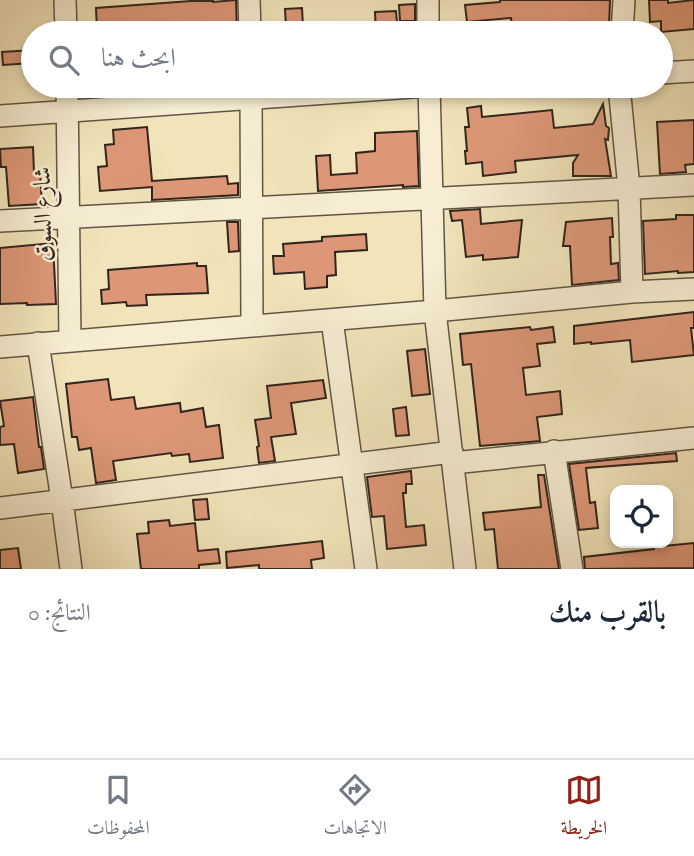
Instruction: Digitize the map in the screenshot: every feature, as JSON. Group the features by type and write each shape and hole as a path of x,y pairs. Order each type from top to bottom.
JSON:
{"street":[{"path":"65,0 66,21"},
{"path":"250,0 250,21"},
{"path":"428,0 428,21"},
{"path":"623,21 624,0"},
{"path":"673,72 694,71"},
{"name":"شارع السوق","path":"67,98 71,341"},
{"path":"0,116 68,112 196,98"},
{"path":"251,98 252,326"},
{"path":"429,98 435,311 465,569"},
{"path":"620,98 629,188 632,292"},
{"path":"0,221 694,185"},
{"path":"0,347 632,292 694,289"},
{"path":"332,320 366,569"},
{"path":"38,343 71,569"},
{"path":"0,508 352,465 554,452 694,438"},
{"path":"554,452 572,569"}],"building":[{"path":"236,0 237,21 97,21 96,8 191,1"},
{"path":"610,0 609,21 511,21 511,18 467,21 465,5"},
{"path":"649,0 668,0 668,3 694,0 694,29 673,31 673,21 650,21"},
{"path":"415,4 415,21 400,21 399,5"},
{"path":"302,8 303,21 286,21 285,9"},
{"path":"396,11 397,21 375,21 375,12"},
{"path":"21,51 21,64 3,65 2,52"},
{"path":"603,104 606,126 609,128 608,140 605,139 611,176 573,176 573,163 578,155 515,161 516,172 483,176 482,162 466,164 465,127 469,127 467,108 481,106 482,117 552,110 554,128 593,124"},
{"path":"694,120 694,164 685,165 686,172 660,174 657,122"},
{"path":"147,127 152,181 227,176 228,184 238,183 238,195 152,200 152,187 100,191 98,167 107,166 105,145 114,144 113,130"},
{"path":"417,131 419,186 318,191 316,156 330,155 331,175 357,173 356,153 375,151 375,133"},
{"path":"33,147 34,173 40,172 42,204 9,206 6,167 1,167 0,149"},
{"path":"480,209 481,224 522,220 518,257 483,260 483,255 466,257 462,220 452,221 450,211"},
{"path":"676,215 694,215 694,272 645,274 643,221 676,219"},
{"path":"612,218 611,264 618,263 619,280 572,285 570,246 563,246 566,222"},
{"path":"227,222 238,222 239,251 229,252"},
{"path":"366,234 367,250 335,252 336,275 327,276 327,287 305,289 304,272 274,274 273,256 284,256 283,244 322,241 322,237"},
{"path":"53,243 56,304 0,304 0,248"},
{"path":"197,263 197,266 206,266 208,293 146,295 147,305 127,306 126,302 102,304 101,290 109,289 108,270"},
{"path":"694,312 694,328 691,328 694,355 632,362 630,340 574,344 574,326"},
{"path":"530,327 531,330 553,327 555,342 537,344 540,366 523,368 526,395 560,391 562,414 537,417 540,441 480,446 471,364 463,365 460,334"},
{"path":"425,349 430,394 412,396 407,351"},
{"path":"108,379 111,400 134,397 136,409 180,403 181,412 203,408 206,427 219,425 223,458 190,462 189,454 172,456 171,453 113,461 116,480 96,483 91,448 79,450 77,437 72,437 66,384"},
{"path":"323,380 326,398 291,403 296,434 271,437 275,461 259,463 255,420 271,418 267,386"},
{"path":"33,397 44,469 18,473 14,444 0,445 0,427 4,426 0,401"},
{"path":"406,407 409,435 396,436 393,409"},
{"path":"676,453 677,461 586,468 590,503 595,502 598,528 579,530 569,464"},
{"path":"411,471 412,484 406,484 406,493 403,493 406,527 424,525 426,545 387,549 384,516 372,517 367,477"},
{"path":"538,475 544,475 559,569 498,569 494,529 485,530 483,513 541,507"},
{"path":"207,499 209,519 195,520 193,500"},
{"path":"169,520 170,526 195,523 198,551 218,549 220,563 199,565 199,569 141,569 137,534 149,533 148,522"},
{"path":"322,541 324,558 311,560 312,569 259,569 259,565 227,568 226,552"},
{"path":"694,543 694,568 585,569 584,557 673,548 673,545"},
{"path":"18,548 21,569 0,569 0,550"}]}
